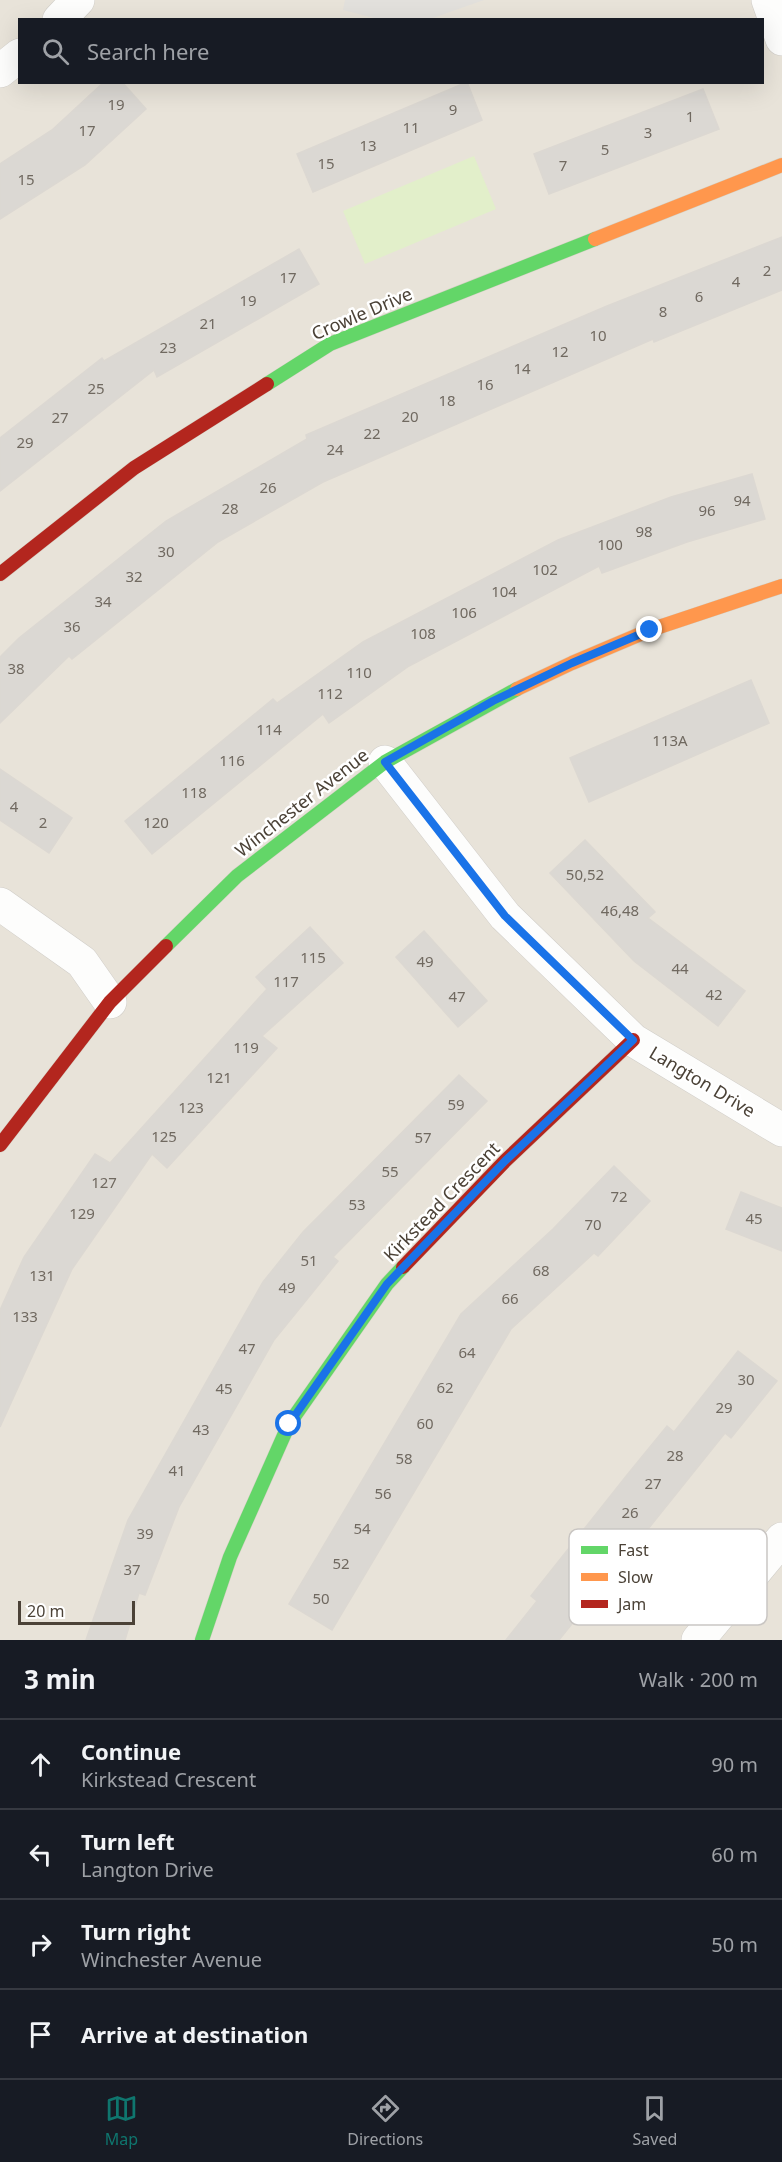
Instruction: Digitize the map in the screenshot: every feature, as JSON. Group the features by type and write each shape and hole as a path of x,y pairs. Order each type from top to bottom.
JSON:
{"street":[{"path":"61,18 78,0"},
{"path":"768,0 782,39"},
{"path":"0,71 18,57"},
{"name":"Crowle Drive","path":"0,574 134,468 330,344 782,165"},
{"name":"Winchester Avenue","path":"0,1145 110,1002 237,876 385,762 493,701 572,663 650,630 782,586"},
{"name":"Langton Drive","path":"385,762 505,916 633,1040 782,1130"},
{"path":"0,904 82,962 110,1002"},
{"name":"Kirkstead Crescent","path":"202,1640 230,1557 289,1424 387,1284 505,1161 633,1040"},
{"path":"767,1557 782,1539"},
{"path":"698,1640 710,1625"}],"shaded area":[{"path":"0,0 782,0 782,1640 0,1640"},
{"path":"345,0 484,0 433,18 374,18 343,10"}],"green space":[{"path":"474,156 496,209 365,264 343,211"}],"building":[{"path":"102,84 124,84 146,109 85,165 0,219 0,164 52,130"},
{"path":"462,84 468,84 482,120 313,192 297,154"},
{"path":"703,89 719,129 549,194 534,154"},
{"path":"782,237 782,290 654,342 653,339 323,482 218,542 72,659 69,656 0,723 0,657 19,638 166,521 307,439 306,435 607,306"},
{"path":"299,249 319,284 157,377 154,370 0,491 0,438 102,358 104,361"},
{"path":"752,474 765,519 687,542 602,573 599,566 409,666 329,723 323,714 152,854 125,821 273,699 277,703 363,642 558,540 671,497"},
{"path":"751,680 769,723 589,802 570,758"},
{"path":"0,769 72,818 49,853 0,820"},
{"path":"585,840 655,912 648,918 745,991 718,1026 634,961 550,873"},
{"path":"310,927 343,963 262,1036 277,1048 167,1168 152,1154 72,1269 0,1427 0,1310 24,1257 95,1154 110,1163 267,989 256,977"},
{"path":"424,931 487,1001 458,1027 396,957"},
{"path":"459,1075 487,1101 333,1257 338,1261 274,1340 179,1507 145,1595 139,1593 125,1640 86,1640 128,1520 263,1282 303,1232"},
{"path":"614,1166 650,1201 598,1256 594,1253 511,1329 332,1630 289,1604 461,1314 553,1229"},
{"path":"741,1192 782,1208 782,1251 726,1229"},
{"path":"738,1351 777,1381 731,1438 725,1433 648,1529 584,1529 667,1426 674,1432"},
{"path":"569,1548 569,1625 571,1625 559,1640 506,1640 537,1601 531,1596"}],"traffic: fast":[{"path":"267,384 330,344 595,239"},
{"path":"166,946 237,876 385,762 517,689"},
{"path":"202,1640 230,1557 289,1424 387,1284 403,1267"}],"traffic: slow":[{"path":"595,239 782,165"},
{"path":"517,689 650,630 782,586"}],"traffic: jam":[{"path":"0,574 134,468 267,384"},
{"path":"0,1145 110,1002 166,946"},
{"path":"403,1267 505,1161 633,1040"}],"route":[{"path":"289,1424 387,1284 505,1161 633,1040 505,916 385,762 493,701 572,663 650,630"}]}
